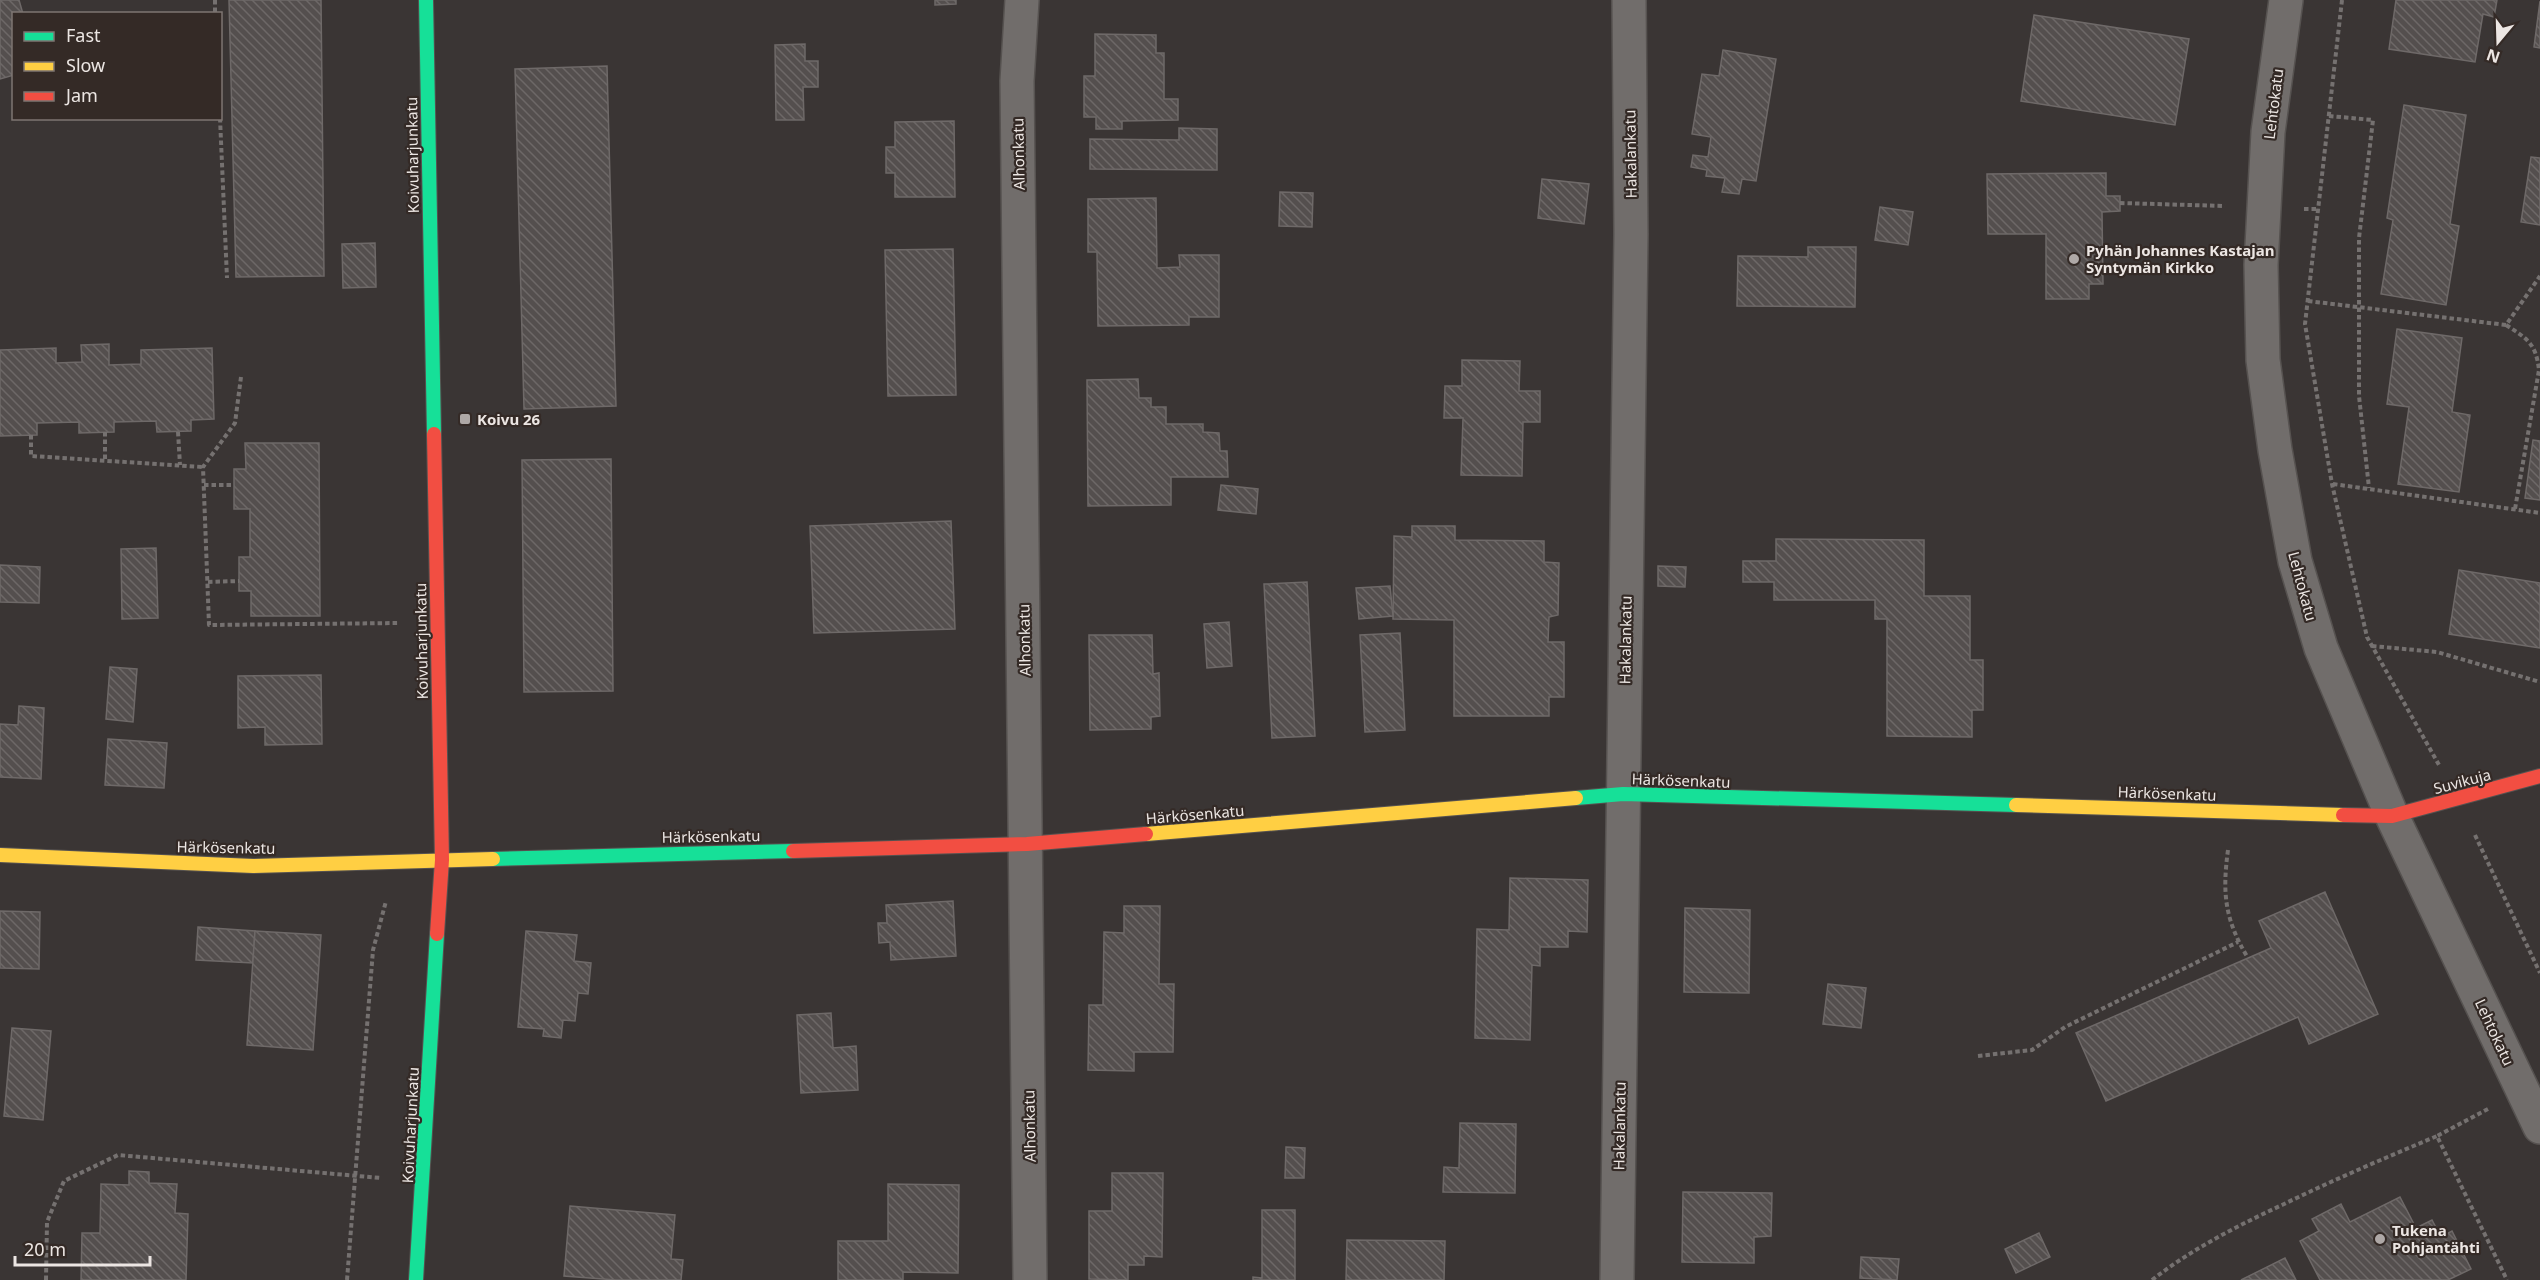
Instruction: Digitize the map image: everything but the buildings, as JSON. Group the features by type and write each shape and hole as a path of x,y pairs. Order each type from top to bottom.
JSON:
{"street":[{"name":"Koivuharjunkatu","path":"416,1280 442,860 426,0"},
{"name":"Alhonkatu","path":"1022,0 1017,92 1030,1280"},
{"name":"Hakalankatu","path":"1617,1280 1631,234 1629,0"},
{"name":"Lehtokatu","path":"2286,0 2268,132 2261,266 2263,360 2275,450 2295,561 2321,648 2392,816 2540,1127"},
{"name":"Suvikuja","path":"2392,816 2540,776"},
{"name":"Härkösenkatu","path":"0,855 253,866 1027,844 1623,794 2392,816"}],"path":[{"path":"2342,0 2305,324 2332,484 2367,637 2458,800 2540,973"},
{"path":"2329,116 2373,120 2359,238 2360,396 2369,488"},
{"path":"220,120 227,278"},
{"path":"2120,203 2318,209"},
{"path":"2506,325 2540,276"},
{"path":"2308,301 2506,325 2526,338 2537,353 2539,370 2515,509"},
{"path":"241,377 235,423 203,466 209,626 400,623 400,611"},
{"path":"105,432 105,461"},
{"path":"178,432 180,465"},
{"path":"31,435 31,456 203,466"},
{"path":"2332,484 2540,513"},
{"path":"204,485 234,485"},
{"path":"208,582 239,581"},
{"path":"2372,646 2437,652 2540,682"},
{"path":"2233,811 2224,879 2227,912 2238,942 2248,958"},
{"path":"347,1280 373,950 386,905 384,862"},
{"path":"1978,1056 2032,1050 2065,1027 2238,942"},
{"path":"2152,1280 2184,1256 2243,1223 2340,1177 2437,1136 2523,1091"},
{"path":"2437,1136 2507,1280"},
{"path":"46,1280 47,1222 64,1180 117,1155 388,1179"}],"traffic: fast":[{"path":"426,0 434,434"},
{"path":"1576,798 1623,794 2016,805"},
{"path":"493,859 793,851"},
{"path":"416,1280 437,934"}],"traffic: slow":[{"path":"1146,834 1576,798"},
{"path":"2016,805 2343,815"},
{"path":"0,855 253,866 493,859"}],"traffic: jam":[{"path":"434,434 442,860 437,934"},
{"path":"2343,815 2392,816 2540,776"},
{"path":"793,851 1027,844 1146,834"}],"place":[{"name":"Pyhän Johannes Kastajan Syntymän Kirkko","path":"2074,259"},
{"name":"Koivu 26","path":"465,419"},
{"name":"Tukena Pohjantähti","path":"2380,1239"}]}
